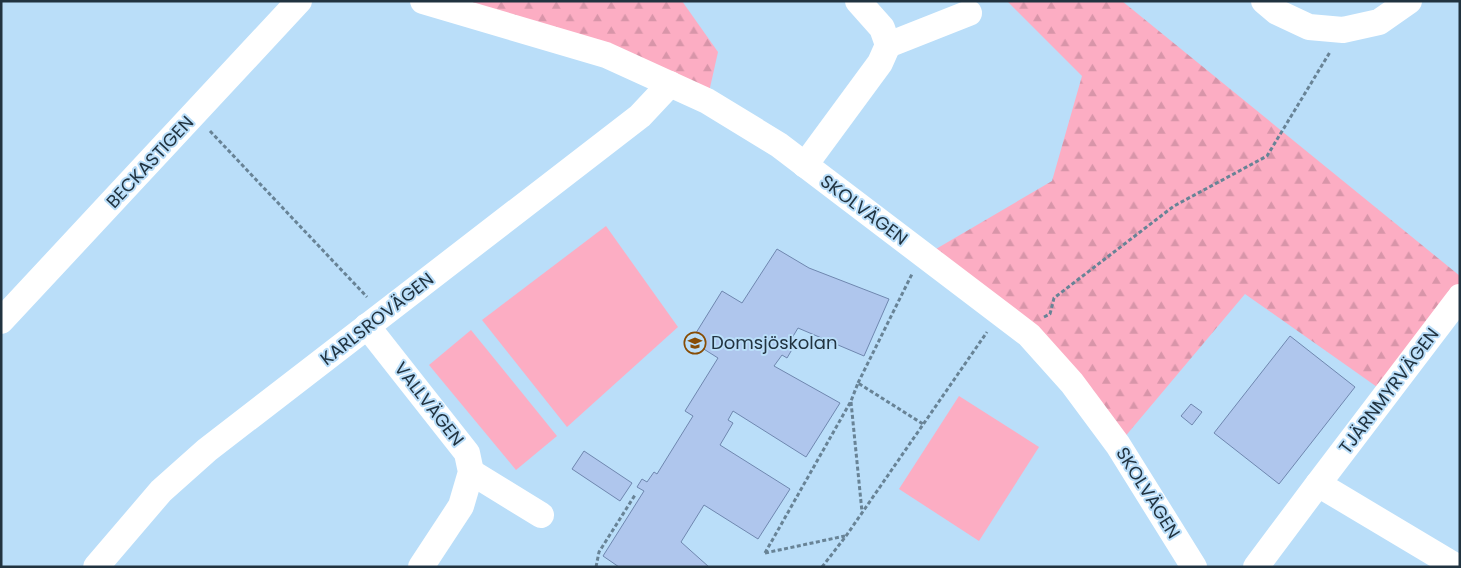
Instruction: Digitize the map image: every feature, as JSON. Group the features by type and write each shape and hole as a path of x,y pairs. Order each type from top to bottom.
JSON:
{"street":[{"name":"BECKASTIGEN","path":"1,321 299,1"},
{"name":"SKOLVÄGEN","path":"423,1 606,55 707,101 779,146 805,165 1029,336 1072,382 1118,445 1194,567"},
{"path":"805,165 880,63 888,45 882,28 858,1"},
{"path":"1264,1 1277,12 1309,27 1343,30 1379,22 1408,1"},
{"path":"888,45 969,12"},
{"name":"KARLSROVÄGEN","path":"96,567 160,491 206,450 640,116 670,84"},
{"name":"TJÄRNMYRVÄGEN","path":"1256,567 1460,297"},
{"name":"VALLVÄGEN","path":"375,320 467,453 471,472"},
{"path":"421,567 461,506 471,472 541,515"},
{"path":"1318,484 1457,567"}],"path":[{"path":"1022,329 1050,314 1054,298 1174,206 1267,156 1343,30"},
{"path":"194,114 375,320"},
{"path":"846,536 765,553 851,401 907,282 924,256"},
{"path":"822,567 846,536 1000,313"},
{"path":"858,384 923,424"},
{"path":"851,401 862,513"},
{"path":"596,567 599,552 635,494"}],"green space":[{"path":"428,1 682,1 718,52 707,101"},
{"path":"1007,1 1122,1 1460,276 1460,297 1387,394 1245,294 1118,445 1072,383 924,256 1052,181 1082,76"},
{"path":"606,226 678,327 567,427 482,320"},
{"path":"471,330 557,436 516,470 429,365"},
{"path":"959,396 1039,447 979,541 899,489"}],"building":[{"path":"777,249 809,268 889,299 864,356 798,328 792,338 797,341 787,358 782,355 774,366 840,403 806,457 733,411 728,420 733,423 720,445 790,489 758,539 704,505 681,542 709,567 619,567 603,556 644,491 637,487 642,479 647,482 654,472 657,474 693,416 685,411 718,358 691,341 722,291 742,303"},
{"path":"1290,336 1355,387 1279,484 1214,433"},
{"path":"1191,404 1202,412 1192,425 1181,416"},
{"path":"584,451 632,483 620,501 572,469"}],"place":[{"name":"Domsjöskolan","path":"695,343"}]}
